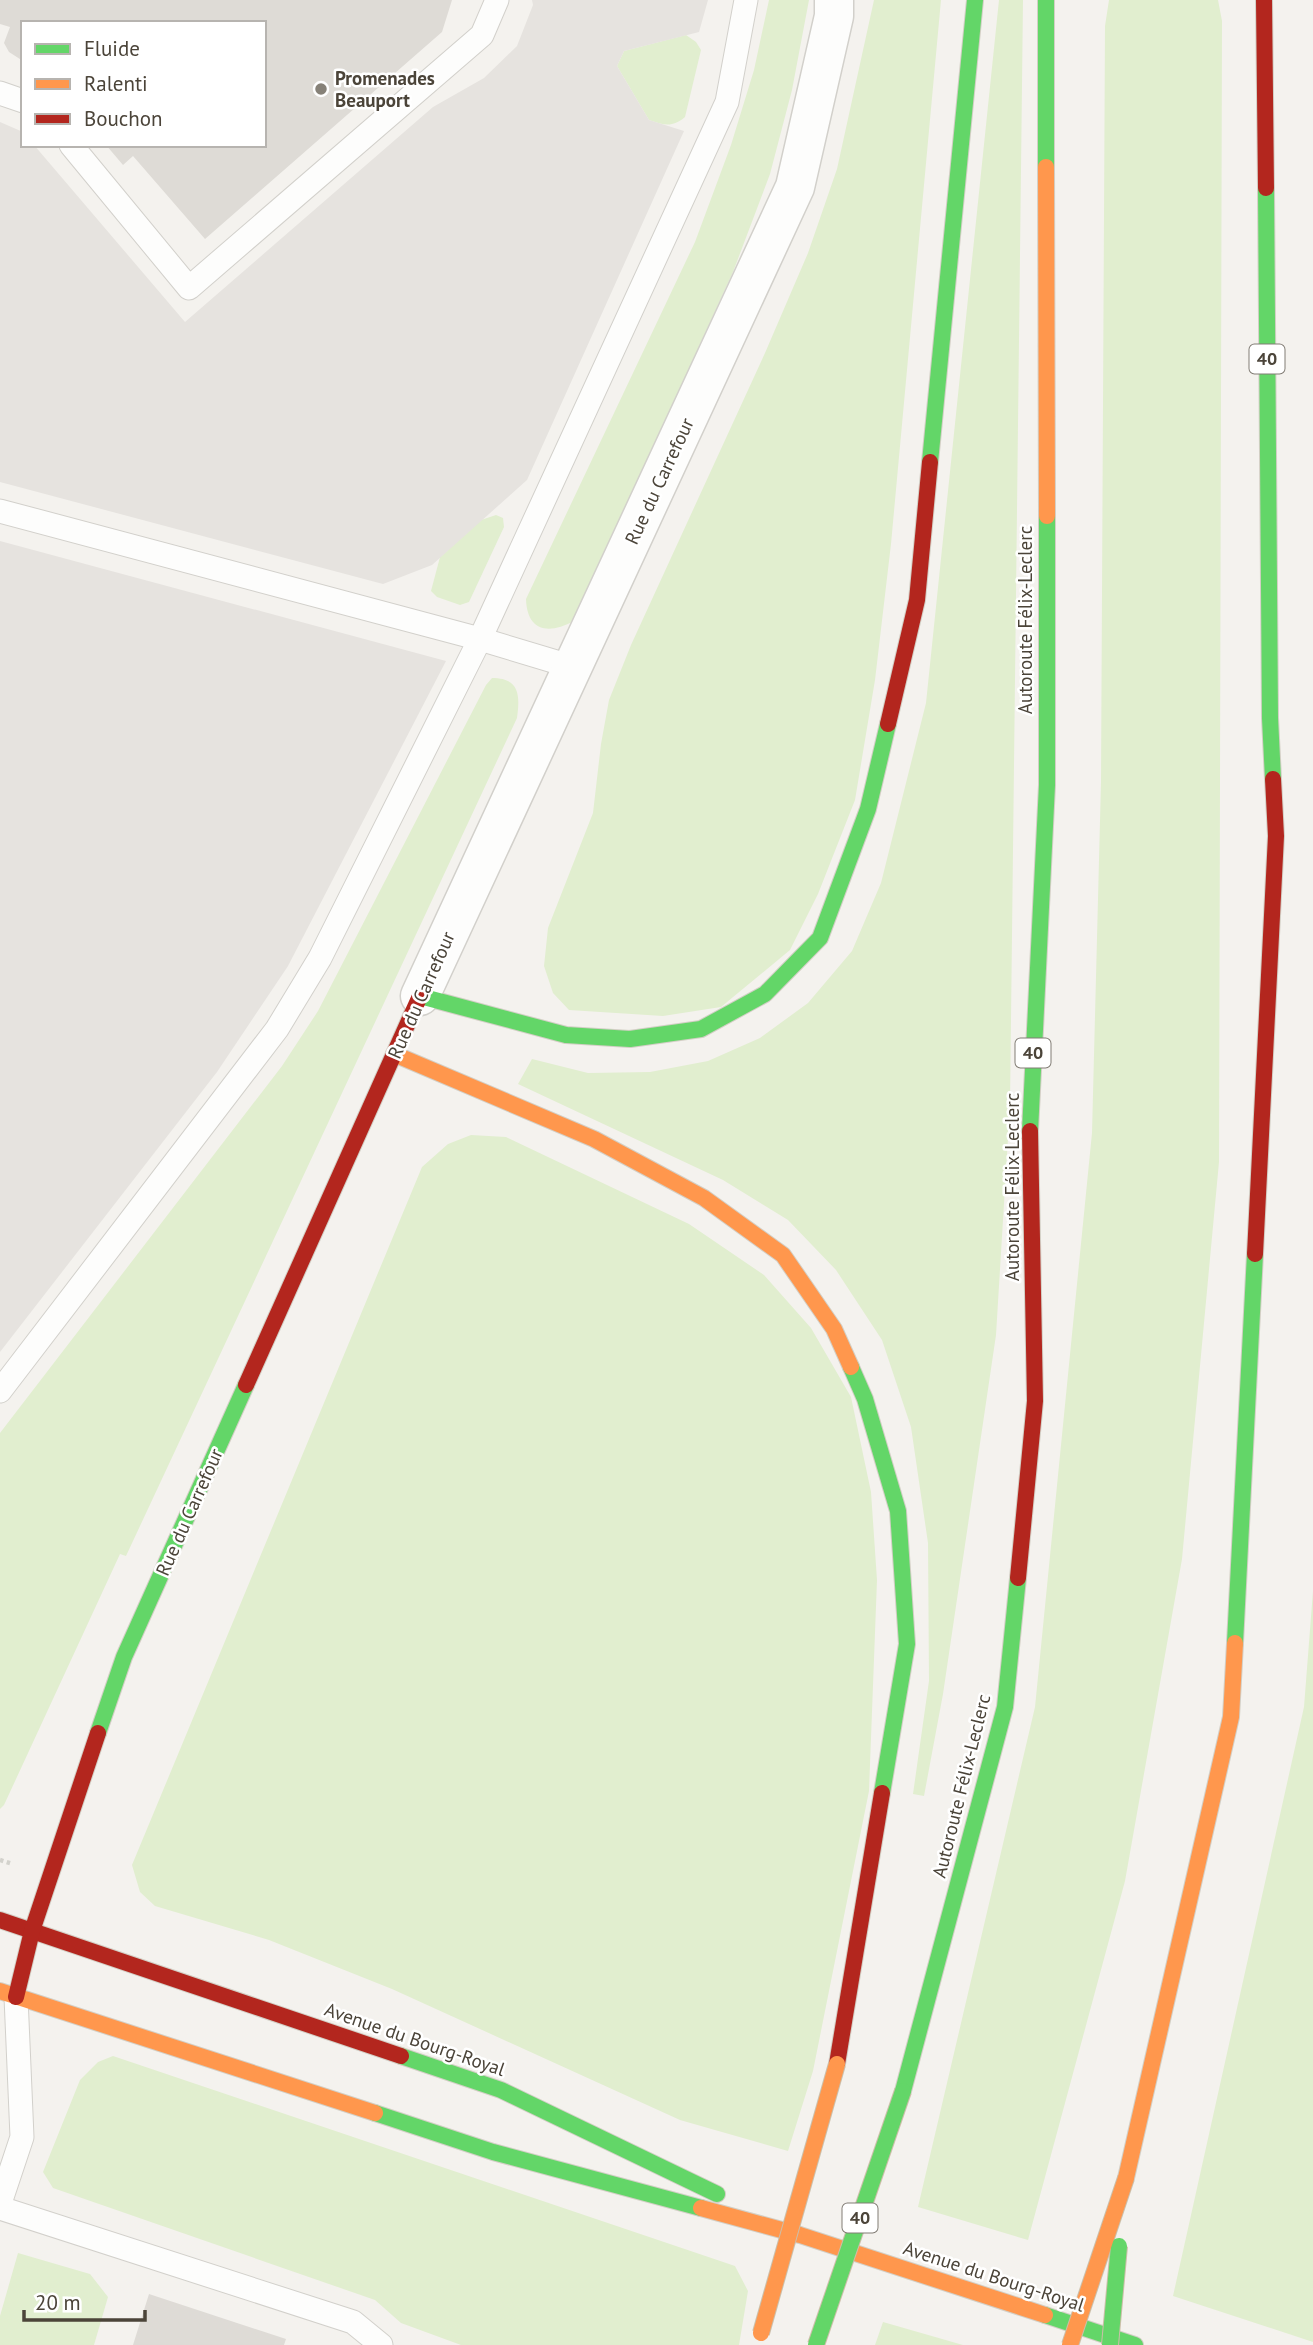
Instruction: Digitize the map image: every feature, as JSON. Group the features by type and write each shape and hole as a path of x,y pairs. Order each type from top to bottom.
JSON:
{"main road":[{"path":"420,996 566,1035 630,1039 689,1031 701,1029 765,994 820,938 868,809 917,600 975,0"},
{"name":"Autoroute Félix-Leclerc","path":"816,2345 903,2091 1005,1707 1035,1401 1030,1117 1047,785 1046,0"},
{"name":"40","path":"1070,2345 1126,2178 1231,1717 1276,836 1270,718 1264,0"},
{"name":"Rue du Carrefour","path":"8,1994 32,1931 124,1657 420,996"},
{"path":"394,1054 594,1139 704,1198 783,1255 834,1329 860,1387 898,1511 907,1644 837,2064 759,2339"},
{"name":"Avenue du Bourg-Royal","path":"0,1920 501,2090 800,2235"},
{"name":"Avenue du Bourg-Royal","path":"8,1994 494,2152 800,2235 1135,2345"},
{"path":"1110,2345 1126,2178"}],"street":[{"name":"Rue du Carrefour","path":"420,996 795,187 834,16 834,0"}],"lane":[{"path":"73,147 189,288 482,35 497,0"},
{"path":"0,1391 277,1029 320,958 480,639 727,102 746,0"},
{"path":"0,93 21,100"},
{"path":"0,511 480,639 573,667"},
{"path":"8,1994 22,2137 0,2206 353,2322 381,2345"}],"green space":[{"path":"769,0 809,0 792,90 770,174 733,272 574,621 556,628 541,627 530,618 526,599 695,242 731,145 754,70"},
{"path":"874,0 941,0 891,544 875,680 855,800 818,894 790,950 721,1007 663,1016 569,1010 553,993 544,966 548,928 593,813 609,700 631,645 808,253 837,169"},
{"path":"999,0 1023,0 1010,1105 996,1335 943,1694 924,1796 913,1794 929,1681 928,1543 911,1427 882,1340 836,1270 788,1220 723,1180 518,1084 532,1059 588,1073 650,1072 708,1061 760,1038 808,1003 852,951 881,883 926,703"},
{"path":"1109,0 1218,0 1222,21 1219,1162 1182,1559 1125,1881 1028,2240 918,2207 1035,1707 1092,1133 1101,782 1105,26"},
{"path":"686,35 696,42 701,50 685,117 676,123 668,124 649,120 617,66 624,51"},
{"path":"496,515 503,518 504,527 469,602 460,605 437,597 431,591 440,557 481,520"},
{"path":"492,678 508,681 513,685 518,696 517,718 126,1556 120,1554 0,1809 0,1433 282,1066 318,1011"},
{"path":"471,1135 506,1137 689,1224 764,1275 811,1328 851,1397 871,1492 877,1580 869,1791 813,2071 788,2151 680,2120 392,1989 269,1940 155,1906 140,1892 132,1865 422,1167 448,1144"},
{"path":"1313,1591 1313,2342 1173,2296 1304,1707"},
{"path":"113,2056 735,2266 748,2291 739,2345 461,2345 401,2323 375,2300 53,2188 43,2172 80,2080 98,2062"},
{"path":"18,2253 90,2274 108,2297 94,2345 0,2345 0,2316"},
{"path":"883,2322 963,2345 875,2345"}],"shaded area":[{"path":"532,0 708,0 699,32 624,51 617,66 649,120 684,131 527,480 432,565 383,584 0,482 0,122 21,131 21,147 36,147 185,322 433,107 484,78 517,46 533,5"},
{"path":"0,541 446,661 288,966 217,1072 0,1352"}],"building":[{"name":"Promenades Beauport","path":"0,0 452,0 442,32 205,239 133,156 123,165 108,147 266,147 266,21 21,21 21,60 9,52 4,43 10,27 0,24"},
{"path":"149,2294 286,2339 284,2345 133,2345"}],"traffic: fast":[{"path":"930,462 975,0"},
{"path":"1046,0 1046,167"},
{"path":"1266,188 1270,718 1273,779"},
{"path":"1030,1131 1047,785 1047,516"},
{"path":"420,996 566,1035 630,1039 701,1029 765,994 820,938 868,809 888,724"},
{"path":"1235,1643 1255,1254"},
{"path":"851,1367 865,1399 898,1511 907,1644 882,1793"},
{"path":"98,1733 124,1657 246,1385"},
{"path":"903,2091 1005,1707 1018,1578"},
{"path":"401,2056 501,2090 717,2194"},
{"path":"816,2345 903,2091"},
{"path":"375,2113 493,2152 701,2208"},
{"path":"1110,2345 1119,2246"},
{"path":"1045,2315 1135,2345"}],"traffic: slow":[{"path":"1046,167 1047,516"},
{"path":"394,1054 594,1139 704,1198 783,1255 834,1329 851,1367"},
{"path":"1126,2178 1231,1717 1235,1643"},
{"path":"0,1991 375,2113"},
{"path":"761,2333 837,2064"},
{"path":"1070,2345 1126,2178"},
{"path":"701,2208 800,2235 1045,2315"}],"traffic: jam":[{"path":"1264,0 1266,188"},
{"path":"888,724 917,600 930,462"},
{"path":"1255,1254 1276,836 1273,779"},
{"path":"246,1385 420,996"},
{"path":"1018,1578 1035,1401 1030,1131"},
{"path":"16,1997 32,1931 98,1733"},
{"path":"837,2064 882,1793"},
{"path":"0,1920 401,2056"}],"place":[{"name":"Promenades Beauport","path":"321,89"}]}
